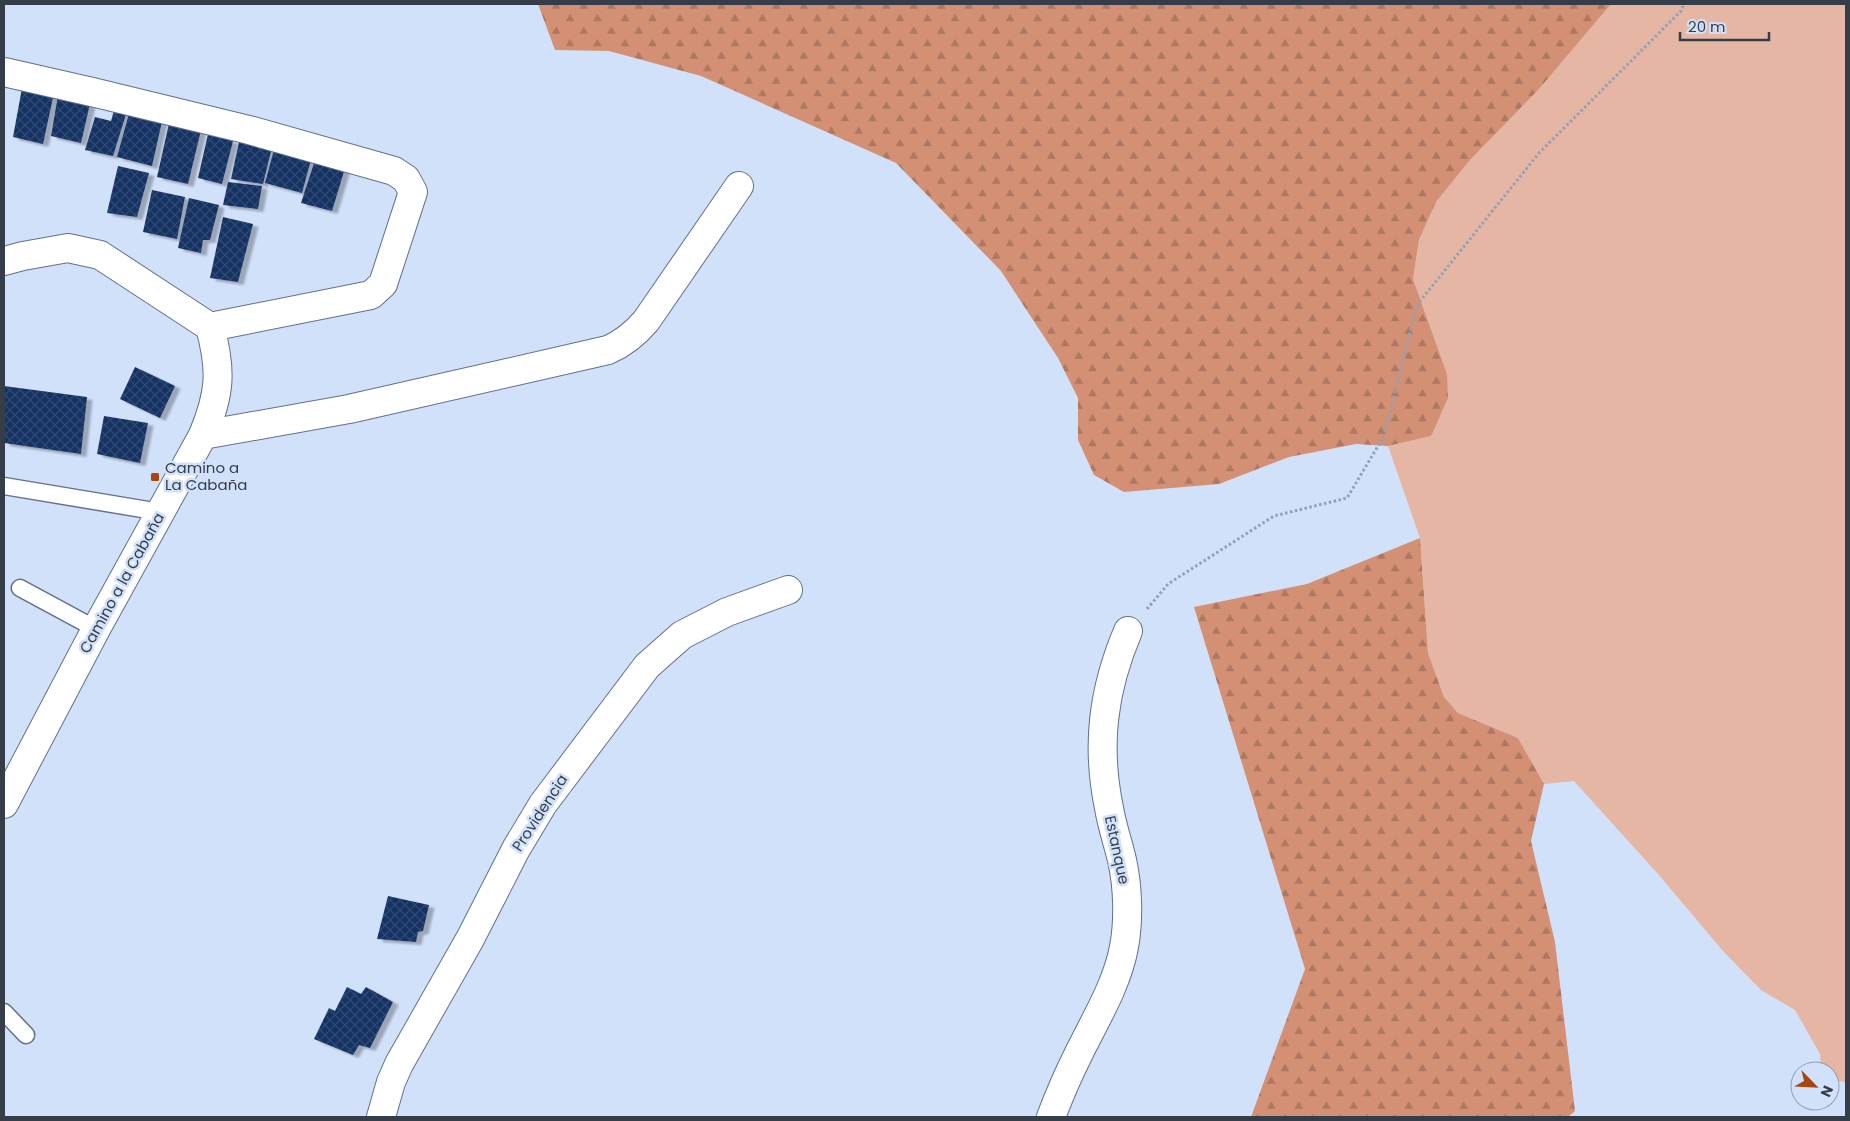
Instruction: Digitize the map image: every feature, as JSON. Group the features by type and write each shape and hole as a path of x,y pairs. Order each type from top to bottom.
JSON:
{"street":[{"path":"4,72 249,130 394,171 406,179 414,192 383,284 371,295 210,327 100,255 68,248 4,261"},
{"path":"203,435 349,409 608,350 618,346 638,331 646,321 739,186"},
{"name":"Camino a la Cabaña","path":"4,804 96,629 203,435 212,413 219,369 210,327"},
{"name":"Providencia","path":"381,1117 390,1082 399,1064 470,939 516,849 543,804 640,674 682,635 727,612 788,590"},
{"name":"Estanque","path":"1050,1117 1074,1062 1108,994 1124,947 1126,889 1122,862 1104,783 1103,741 1105,707 1110,681 1128,631"}],"lane":[{"path":"4,486 160,512"},
{"path":"20,588 96,629"},
{"path":"4,1012 26,1035"}],"path":[{"path":"1128,631 1168,584 1274,516 1347,498 1384,436 1417,305 1539,153 1681,11 1684,4"}],"shaded area":[{"path":"1611,4 1846,4 1846,1082 1840,1081 1840,1061 1820,1061 1820,1054 1795,1010 1761,990 1723,951 1658,874 1574,781 1544,784 1518,738 1458,713 1444,697 1428,653 1420,538 1388,446 1431,436 1447,374 1413,279 1419,240 1436,202 1470,160 1539,89"}],"green space":[{"path":"538,4 1611,4 1539,89 1470,160 1436,202 1419,240 1413,279 1447,374 1448,398 1431,436 1388,446 1356,444 1289,457 1219,484 1124,492 1094,475 1078,440 1078,398 1058,358 1001,271 896,163 701,76 609,51 555,50"},
{"path":"1420,538 1428,653 1444,697 1458,713 1518,738 1544,784 1531,841 1555,942 1575,1111 1568,1117 1251,1117 1305,969 1194,607 1307,584"}],"building":[{"path":"22,88 54,93 43,144 13,137"},
{"path":"58,95 92,95 81,143 51,136"},
{"path":"115,107 127,111 113,156 85,150 95,117 111,121"},
{"path":"130,110 163,117 152,166 117,157"},
{"path":"170,119 202,126 188,184 157,177"},
{"path":"208,134 233,141 222,184 198,178"},
{"path":"239,142 272,147 263,184 231,179"},
{"path":"275,146 312,156 302,193 265,183"},
{"path":"316,157 346,165 332,211 301,203"},
{"path":"118,166 149,173 137,217 107,213"},
{"path":"228,182 262,186 258,209 223,205"},
{"path":"152,190 185,197 177,239 143,232"},
{"path":"189,198 219,205 210,240 203,240 201,253 178,248"},
{"path":"223,217 253,224 238,282 210,278"},
{"path":"135,367 175,386 160,418 120,399"},
{"path":"4,386 87,397 81,454 4,443"},
{"path":"104,416 148,423 140,463 97,454"},
{"path":"388,896 429,905 423,931 418,932 416,942 377,939"},
{"path":"347,987 361,994 366,987 393,1002 370,1048 359,1045 353,1055 314,1039 329,1008 335,1011"}],"place":[{"name":"Camino a La Cabaña","path":"155,477"}]}
